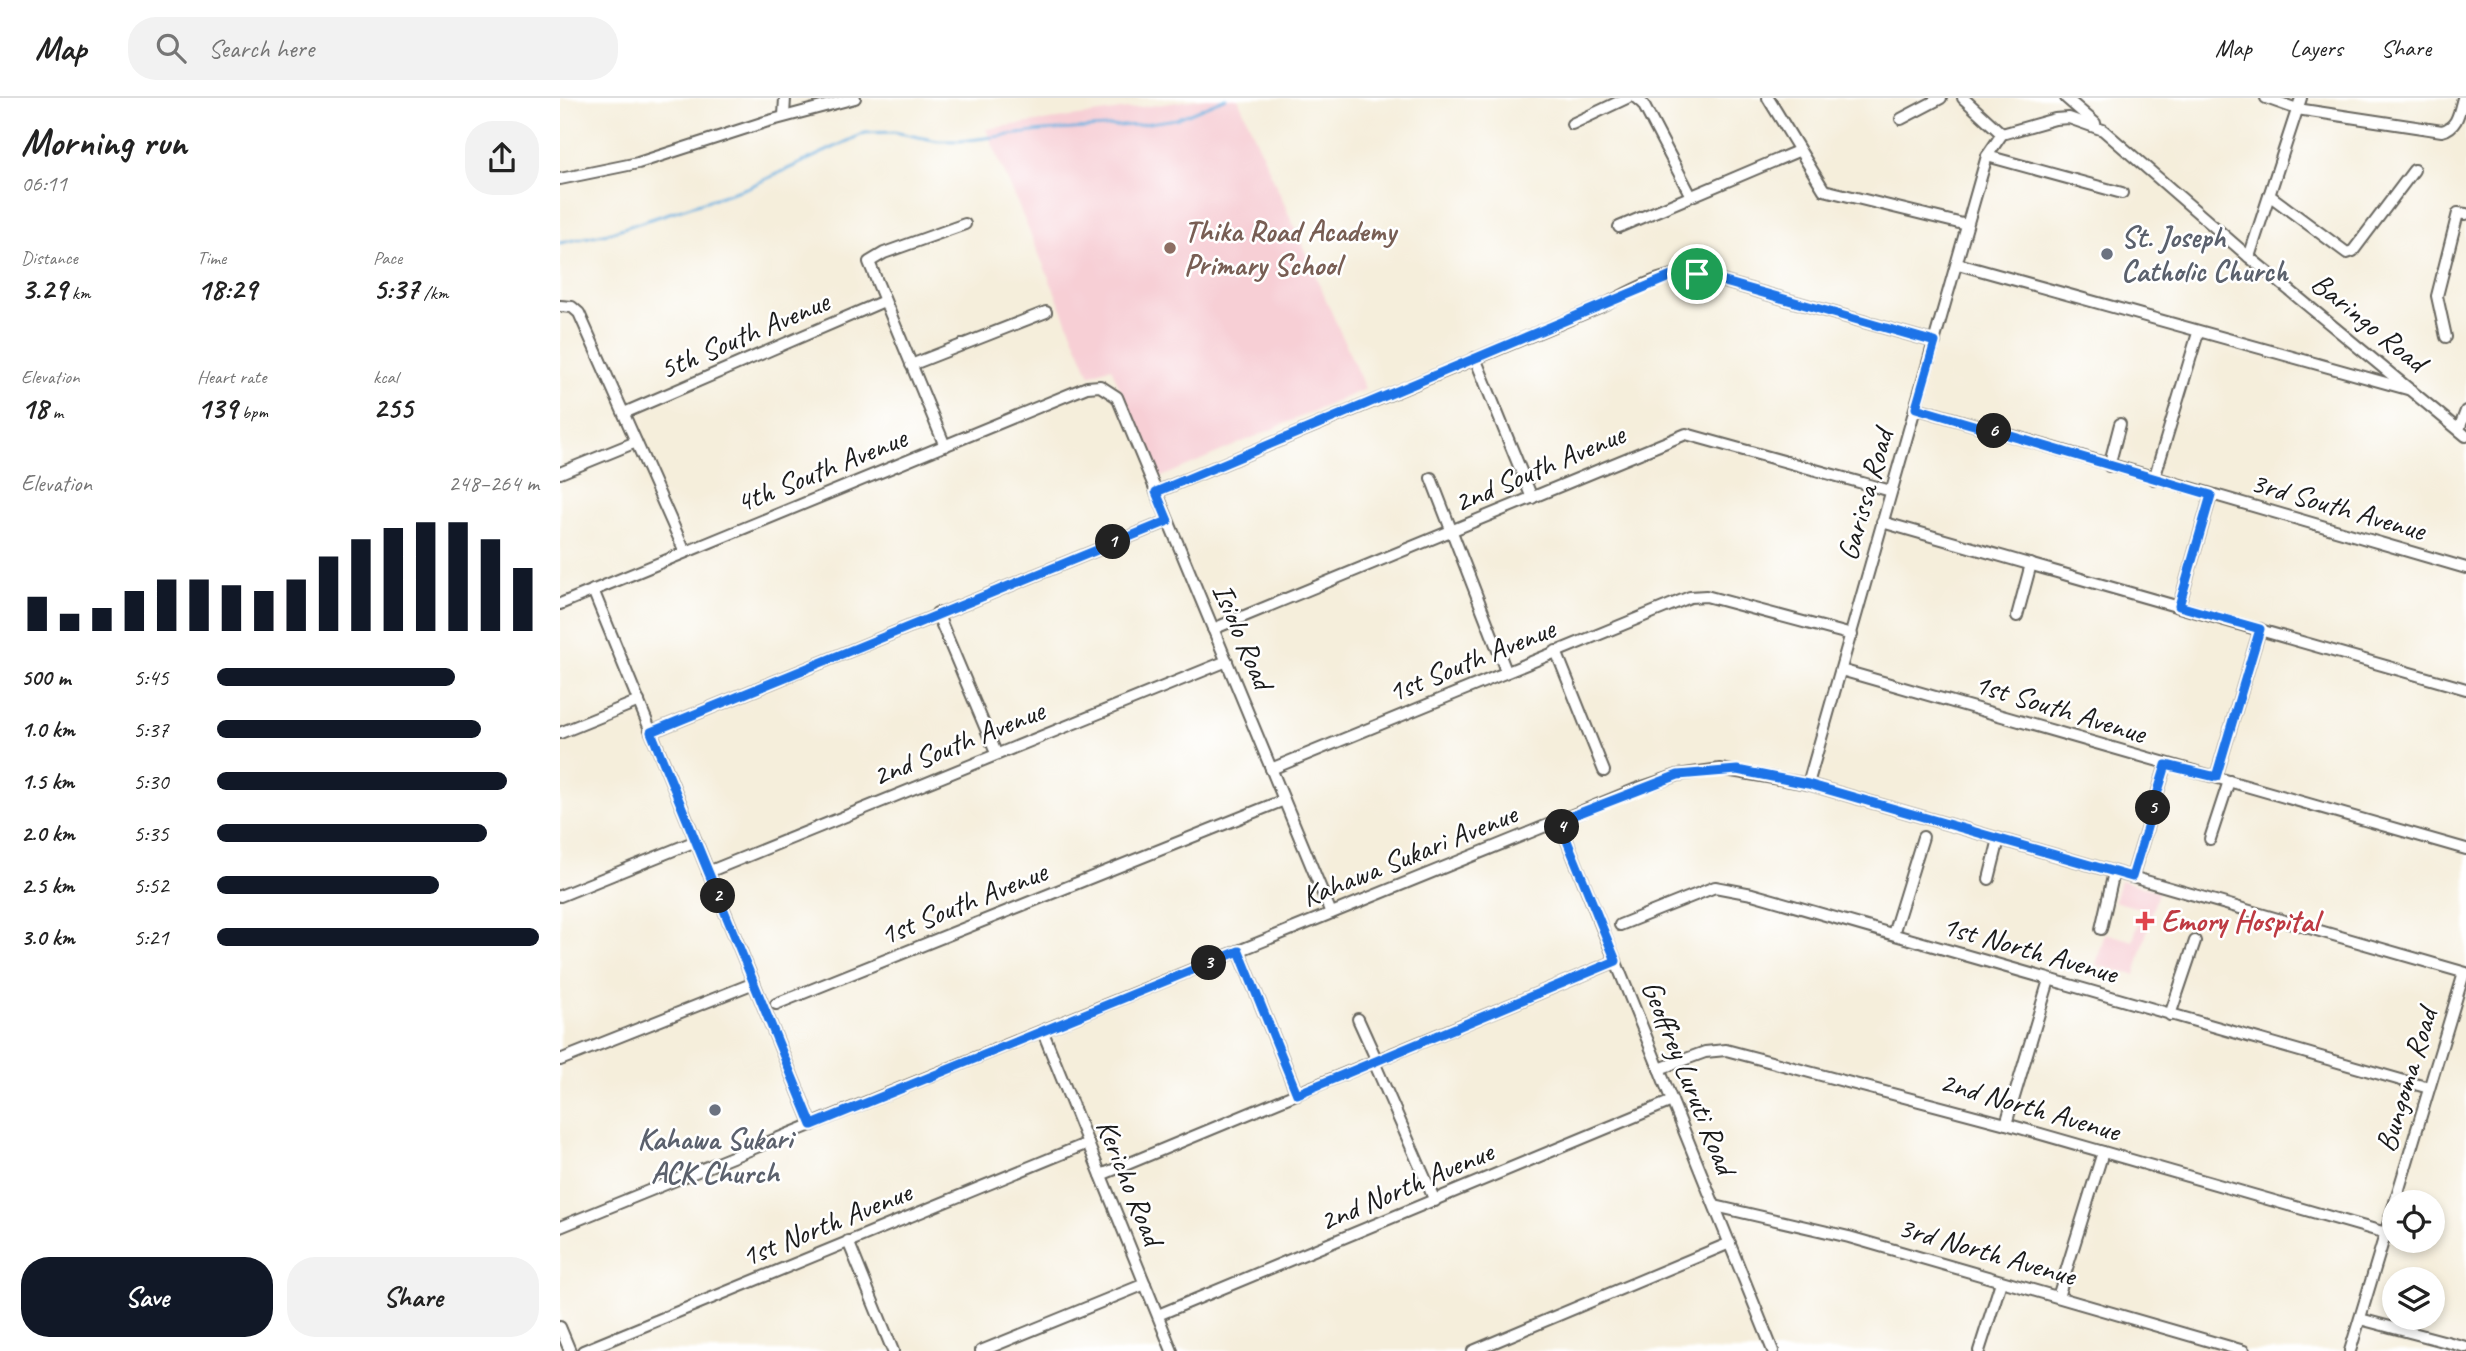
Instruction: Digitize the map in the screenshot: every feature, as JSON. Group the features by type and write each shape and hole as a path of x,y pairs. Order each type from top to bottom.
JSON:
{"street":[{"path":"784,116 785,98"},
{"path":"560,178 638,163 840,99 855,98"},
{"path":"1572,124 1627,98"},
{"path":"1768,98 1818,184 1830,194 1968,225"},
{"path":"1901,119 1941,98"},
{"path":"1962,98 2002,134"},
{"path":"2066,98 2103,130"},
{"path":"2266,98 2442,131 2450,129 2455,123 2463,98"},
{"path":"1642,100 1691,195"},
{"path":"2249,257 2299,103"},
{"name":"Baringo Road","path":"2002,134 2069,118 2103,130 2249,257 2416,391 2462,432"},
{"name":"Garissa Road","path":"1808,784 1987,156 2002,134"},
{"path":"1619,227 1798,151"},
{"path":"1987,156 2122,193"},
{"path":"2269,195 2347,253 2353,251 2414,170"},
{"path":"2446,337 2437,296 2458,213 2466,214"},
{"path":"944,446 869,262 884,253 965,224"},
{"path":"1958,264 2198,333 2416,391"},
{"path":"1156,492 1681,272 1697,274 1935,342"},
{"name":"5th South Avenue","path":"624,413 884,301"},
{"path":"560,306 572,307 579,313 685,552"},
{"path":"911,365 1046,313"},
{"path":"2154,479 2198,333"},
{"path":"1475,358 1532,498"},
{"name":"Isiolo Road","path":"1100,386 1117,397 1331,914"},
{"name":"4th South Avenue","path":"560,604 1087,387 1100,386"},
{"name":"3rd South Avenue","path":"1916,408 2466,568"},
{"path":"2462,432 2466,411"},
{"path":"2109,466 2120,424"},
{"name":"2nd South Avenue","path":"1213,629 1686,434 1891,491"},
{"path":"560,473 636,442"},
{"path":"1431,478 1506,671"},
{"path":"2179,606 2211,495"},
{"path":"651,732 937,613 1168,521"},
{"path":"1882,522 2466,689"},
{"path":"2017,616 2031,564"},
{"path":"593,590 754,983 771,1006 812,1125"},
{"name":"1st South Avenue","path":"1271,769 1698,595 1852,635"},
{"path":"937,613 996,753"},
{"path":"2216,777 2260,629"},
{"path":"1556,651 1604,771"},
{"name":"2nd South Avenue","path":"708,872 1227,661"},
{"name":"1st South Avenue","path":"1842,670 2466,849"},
{"path":"560,733 639,701"},
{"path":"2132,877 2166,765"},
{"name":"Kahawa Sukari Avenue","path":"560,1227 1559,821 1656,783 1705,771 1737,770 1808,784 2465,973"},
{"path":"2210,839 2229,781"},
{"name":"1st South Avenue","path":"771,1006 1284,800"},
{"name":"Geoffrey Luruti Road","path":"1559,821 1613,928 1616,961 1773,1351"},
{"path":"1893,934 1923,837"},
{"path":"1989,879 1999,839"},
{"path":"560,896 696,841"},
{"path":"2101,929 2114,872"},
{"name":"1st North Avenue","path":"1613,928 1715,887 1752,894 2429,1088"},
{"path":"2170,1015 2194,941"},
{"path":"1239,951 1297,1094"},
{"path":"1101,1175 1616,961"},
{"name":"Bungoma Road","path":"2398,1190 2465,973"},
{"path":"2006,1124 2049,980"},
{"path":"560,1059 754,983"},
{"path":"1358,1019 1435,1201"},
{"name":"Kericho Road","path":"1042,1031 1172,1351"},
{"name":"2nd North Avenue","path":"1659,1069 1705,1052 1726,1051 2006,1124 2382,1232"},
{"name":"2nd North Avenue","path":"1158,1315 1672,1101"},
{"name":"1st North Avenue","path":"583,1351 1088,1143"},
{"path":"2058,1297 2103,1152"},
{"name":"3rd North Avenue","path":"1714,1206 1849,1237 2244,1351"},
{"path":"848,1241 893,1351"},
{"path":"1473,1351 1497,1346 1730,1243"},
{"name":"Bungoma Road","path":"2350,1351 2382,1246"},
{"path":"1979,1351 2001,1282"},
{"path":"981,1351 1145,1284"},
{"path":"2360,1319 2466,1347"},
{"path":"560,1327 570,1351"}],"shaded area":[{"name":"Thika Road Academy Primary School","path":"1206,98 1238,98 1365,389 1157,479 1111,367 1090,375 986,129"},
{"name":"Emory Hospital","path":"2120,880 2158,891 2135,975 2096,965 2105,933 2133,941 2142,909 2114,901"}],"waterway":[{"path":"560,243 608,233 749,187 865,133 894,132 938,141 961,141 1042,131 1136,125 1176,119 1226,98"}],"place":[{"name":"Thika Road Academy Primary School","path":"1170,248"},
{"name":"St. Joseph Catholic Church","path":"2107,254"},
{"name":"Emory Hospital","path":"2145,921"},
{"name":"Kahawa Sukari ACK Church","path":"715,1110"}],"route":[{"path":"1681,272 1697,274 1935,342 1916,408 2211,495 2179,606 2260,629 2216,777 2166,765 2132,877 1808,784 1737,770 1720,769 1678,775 1559,821 1616,961 1297,1094 1239,951 812,1125 651,732 1069,559 1168,521 1156,492 1599,307 1665,276 1681,272"}]}
